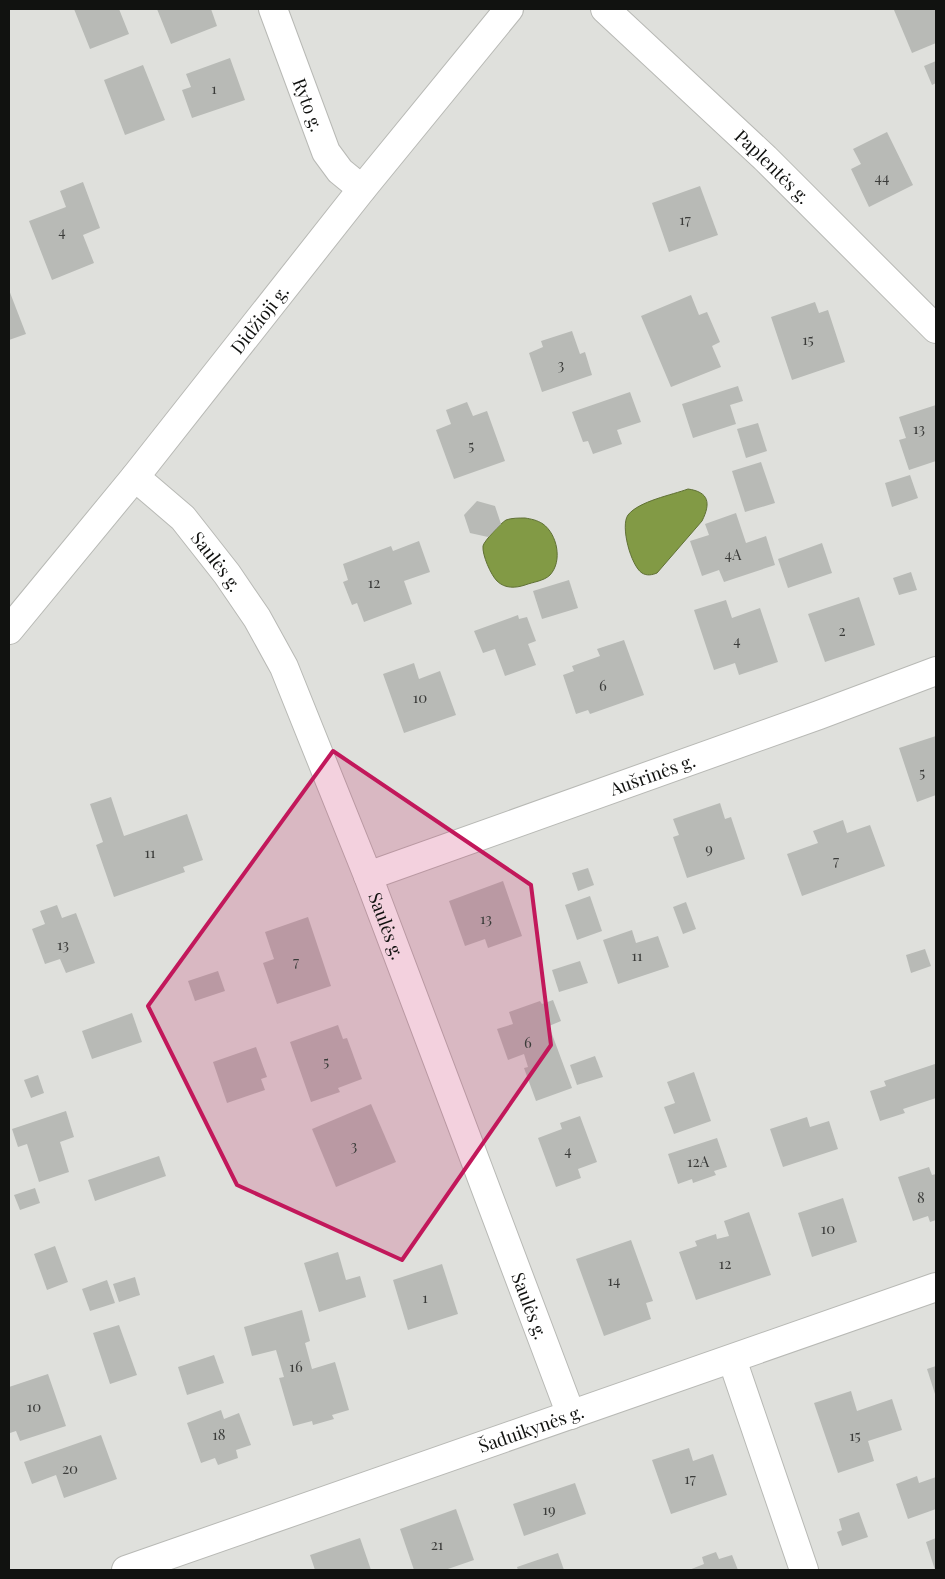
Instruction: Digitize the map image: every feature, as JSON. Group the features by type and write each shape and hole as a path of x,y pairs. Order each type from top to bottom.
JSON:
{"street":[{"name":"Ryto g.","path":"273,9 326,152 340,171 362,189"},
{"name":"Didžioji g.","path":"10,626 135,477 362,189 509,9"},
{"name":"Paplentės g.","path":"605,9 765,158 936,329"},
{"name":"Saulės g.","path":"135,477 183,518 227,574 257,618 284,666 368,876 571,1415"},
{"name":"Aušrinės g.","path":"368,876 819,715 936,671"},
{"name":"Šaduikynės g.","path":"126,1570 936,1287"},
{"path":"732,1359 804,1570"}],"highlighted area":[{"path":"333,751 531,885 551,1045 402,1260 237,1185 148,1006"}],"shaded area":[{"path":"688,489 695,490 706,499 707,509 702,521 657,573 646,575 642,573 634,563 628,546 625,528 628,515 648,502"},
{"path":"532,519 548,528 557,548 556,563 550,575 545,579 522,586 507,587 500,584 492,574 485,559 483,546 493,532 506,520"}],"building":[{"path":"74,9 119,9 129,34 90,49"},
{"path":"157,9 211,9 217,26 171,44"},
{"path":"936,9 936,43 912,53 894,10"},
{"path":"230,58 245,100 192,118 182,90 191,87 186,74"},
{"path":"936,61 936,83 932,85 924,66"},
{"path":"143,65 165,120 125,135 104,80"},
{"path":"887,132 913,185 869,207 851,169 861,164 853,149"},
{"path":"83,182 100,228 83,235 94,263 52,280 29,221 66,207 60,191"},
{"path":"700,186 718,235 669,252 652,203"},
{"path":"9,290 26,334 9,340"},
{"path":"691,295 699,315 707,312 720,342 712,346 721,367 671,387 641,316"},
{"path":"815,302 819,313 828,310 845,362 792,380 771,317"},
{"path":"572,331 580,354 585,352 592,375 542,392 529,353 543,347 541,341"},
{"path":"738,386 743,401 730,405 736,424 693,438 682,404"},
{"path":"630,392 641,422 617,430 622,444 593,454 588,441 583,442 572,412"},
{"path":"467,402 473,416 487,411 505,461 454,479 436,430 451,424 446,410"},
{"path":"936,405 936,461 909,470 899,440 906,438 899,417"},
{"path":"758,423 767,451 746,458 737,429"},
{"path":"761,462 775,503 745,512 732,471"},
{"path":"910,475 918,498 892,507 885,483"},
{"path":"477,501 495,506 501,524 488,537 470,533 464,515"},
{"path":"736,513 746,543 766,536 775,565 724,582 719,570 702,576 690,541 709,535 705,524"},
{"path":"419,541 430,572 404,581 412,604 364,622 357,603 352,605 343,582 348,580 343,564 391,546 393,551"},
{"path":"822,543 832,573 788,588 778,559"},
{"path":"911,572 917,590 899,595 893,578"},
{"path":"569,580 578,608 542,619 533,591"},
{"path":"859,597 875,645 825,662 808,614"},
{"path":"726,600 732,618 760,608 778,662 739,675 735,663 714,670 694,610"},
{"path":"518,615 519,619 527,617 536,641 528,644 536,665 505,676 495,649 483,653 474,631"},
{"path":"624,640 644,695 590,714 588,710 576,714 563,675 574,671 572,666 600,656 597,649"},
{"path":"414,663 419,679 440,671 456,715 404,733 383,674"},
{"path":"936,736 936,795 917,802 899,748"},
{"path":"111,797 124,836 187,814 203,860 183,867 185,872 114,897 96,845 103,842 90,804"},
{"path":"720,803 725,819 731,817 745,859 687,878 673,837 679,835 673,819"},
{"path":"843,820 847,833 870,825 885,866 802,896 787,854 818,843 813,831"},
{"path":"588,868 594,885 578,891 572,873"},
{"path":"503,881 522,936 488,948 485,939 465,946 449,901"},
{"path":"590,896 602,931 577,940 565,905"},
{"path":"686,902 696,929 683,934 673,907"},
{"path":"57,905 62,918 76,913 95,963 66,973 60,959 45,964 32,929 45,924 40,911"},
{"path":"308,917 331,986 277,1004 263,963 274,959 265,932"},
{"path":"632,930 636,943 658,936 669,967 618,984 603,940"},
{"path":"925,949 931,966 911,973 906,955"},
{"path":"580,961 588,983 559,992 552,970"},
{"path":"218,971 225,991 195,1001 188,981"},
{"path":"553,1000 561,1021 549,1026 572,1088 536,1101 524,1068 528,1067 524,1054 508,1060 497,1029 513,1024 509,1012 540,1001 542,1004"},
{"path":"132,1013 142,1042 92,1059 82,1031"},
{"path":"338,1025 343,1039 347,1038 362,1079 338,1088 340,1092 311,1102 290,1042"},
{"path":"256,1047 267,1077 261,1079 265,1090 227,1103 213,1062"},
{"path":"595,1056 603,1077 577,1085 570,1065"},
{"path":"935,1064 936,1098 903,1109 905,1113 880,1121 870,1091 886,1086 884,1081"},
{"path":"694,1072 711,1121 674,1134 664,1107 675,1103 667,1082"},
{"path":"38,1075 44,1093 31,1098 24,1080"},
{"path":"371,1104 396,1162 336,1187 312,1129"},
{"path":"66,1111 74,1137 60,1142 69,1172 39,1182 27,1144 18,1147 12,1129"},
{"path":"580,1116 597,1162 578,1169 581,1178 556,1187 538,1138 562,1129 560,1123"},
{"path":"807,1117 810,1127 829,1121 838,1149 783,1167 770,1129"},
{"path":"717,1138 727,1167 714,1171 716,1175 693,1183 692,1179 678,1184 668,1154"},
{"path":"159,1156 166,1176 95,1201 88,1180"},
{"path":"929,1167 932,1175 936,1174 936,1220 930,1222 928,1216 913,1221 898,1177"},
{"path":"35,1188 40,1203 20,1210 14,1195"},
{"path":"843,1198 857,1242 812,1257 798,1213"},
{"path":"749,1212 771,1275 696,1300 679,1252 697,1246 695,1241 716,1234 717,1239 729,1236 724,1221"},
{"path":"631,1240 653,1301 646,1303 651,1319 604,1336 576,1259"},
{"path":"55,1246 68,1282 47,1290 34,1254"},
{"path":"338,1252 346,1280 360,1276 366,1297 319,1312 304,1263"},
{"path":"442,1264 458,1314 408,1330 393,1280"},
{"path":"135,1277 140,1295 119,1302 113,1284"},
{"path":"107,1280 115,1303 90,1311 82,1289"},
{"path":"302,1310 310,1341 305,1343 312,1369 335,1362 349,1410 332,1415 334,1419 313,1425 312,1421 293,1426 279,1378 284,1377 276,1350 252,1356 244,1327"},
{"path":"119,1325 137,1375 110,1384 93,1333"},
{"path":"214,1355 224,1383 187,1395 178,1367"},
{"path":"936,1366 936,1397 927,1369"},
{"path":"48,1374 66,1426 20,1441 16,1431 10,1433 9,1429 9,1387"},
{"path":"851,1391 857,1411 892,1399 902,1430 868,1441 874,1461 838,1473 814,1403"},
{"path":"221,1410 224,1419 239,1413 251,1445 236,1450 238,1458 218,1465 215,1458 201,1463 187,1423"},
{"path":"101,1435 117,1479 64,1498 56,1475 32,1484 24,1462"},
{"path":"689,1448 693,1461 713,1454 727,1495 671,1514 652,1460"},
{"path":"917,1476 919,1483 936,1477 936,1509 908,1519 896,1484"},
{"path":"575,1483 586,1514 524,1536 513,1504"},
{"path":"456,1509 474,1560 445,1570 414,1570 400,1529"},
{"path":"859,1512 868,1537 842,1546 837,1532 842,1530 839,1519"},
{"path":"360,1538 371,1570 315,1570 310,1555"},
{"path":"936,1538 936,1570 935,1570 926,1542"},
{"path":"716,1552 719,1559 732,1555 738,1570 689,1570 704,1564 702,1557"},
{"path":"558,1553 564,1570 518,1570 517,1567"}]}
